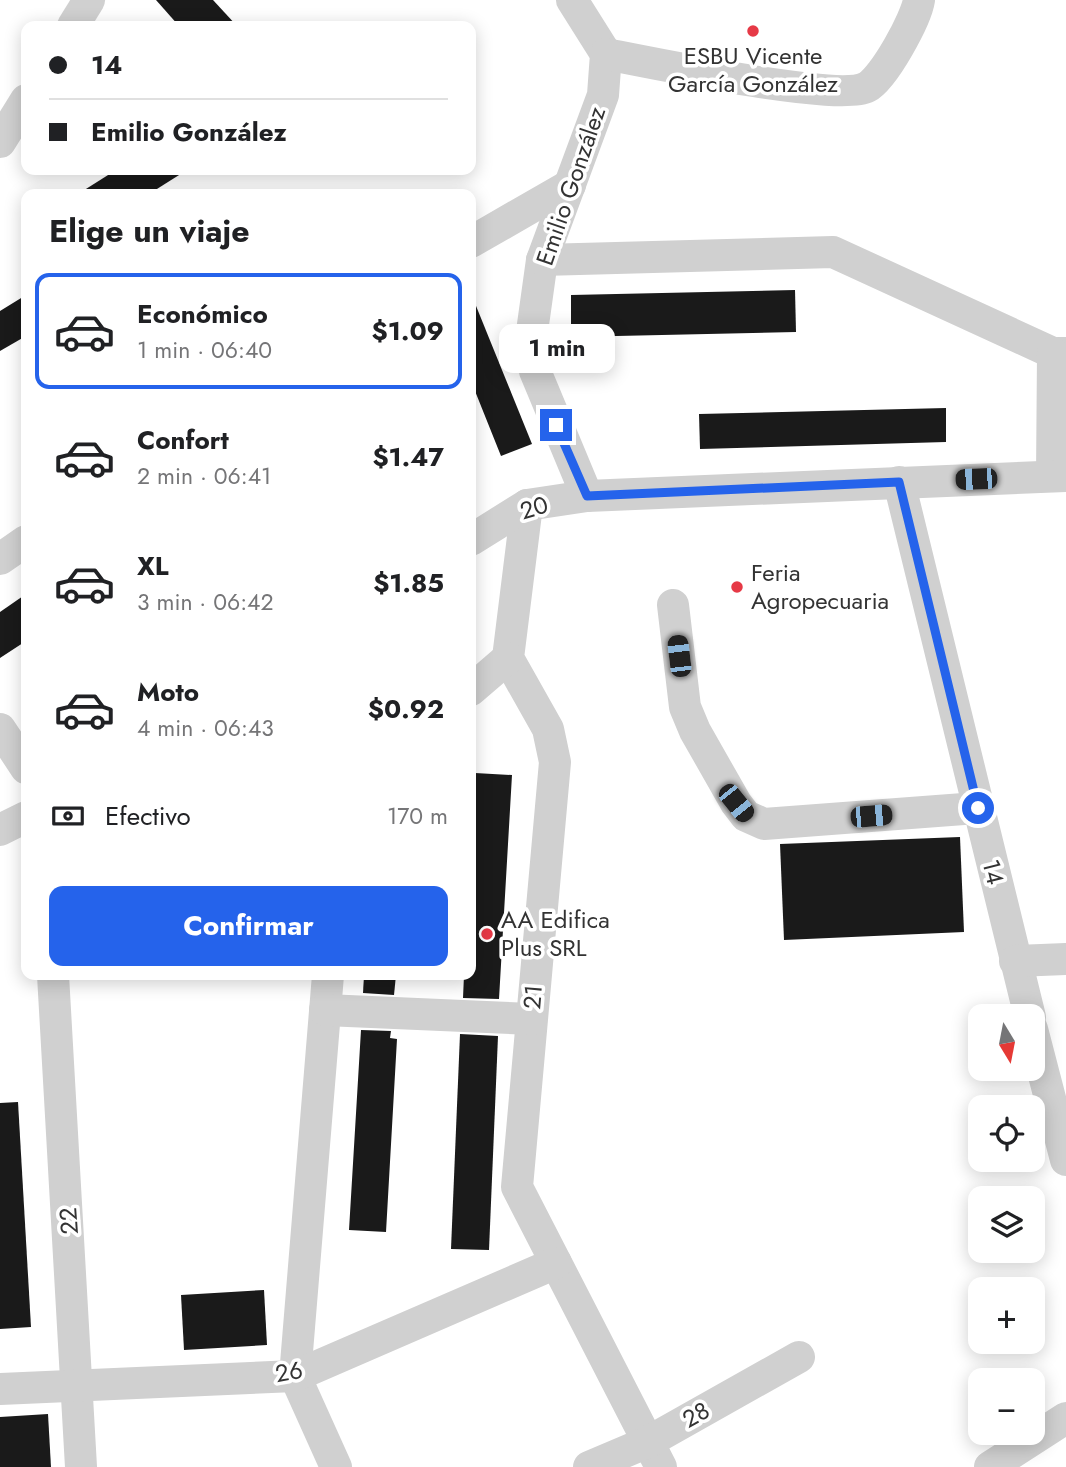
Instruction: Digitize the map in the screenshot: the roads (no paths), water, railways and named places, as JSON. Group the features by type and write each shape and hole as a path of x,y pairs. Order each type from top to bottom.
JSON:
{"street":[{"path":"76,21 89,0"},
{"path":"572,0 606,54 738,78 844,91 866,88 880,76 919,0"},
{"name":"Emilio González","path":"587,496 535,371 530,346 542,260 603,95 606,54"},
{"path":"0,142 21,108"},
{"path":"476,239 570,185"},
{"path":"542,260 832,251 1060,353 1059,476"},
{"name":"20","path":"476,537 527,505 587,496 1059,476"},
{"name":"14","path":"899,482 1027,1004"},
{"path":"476,686 508,658 527,505"},
{"path":"0,559 21,544"},
{"path":"673,605 685,707 695,732 746,816 764,824 978,808"},
{"name":"21","path":"508,658 548,729 555,762 517,1187 655,1454"},
{"path":"0,729 21,760"},
{"path":"0,831 21,820"},
{"path":"1015,961 1066,959"},
{"name":"22","path":"53,980 79,1383 81,1467"},
{"path":"328,980 295,1376 336,1467"},
{"path":"325,1010 531,1019"},
{"path":"1045,1078 1066,1160"},
{"name":"26","path":"0,1389 79,1383 295,1376 556,1263"},
{"name":"28","path":"589,1467 655,1454 799,1357"},
{"path":"990,1467 1063,1427"}],"place":[{"name":"ESBU Vicente García González","path":"753,31"},
{"name":"Feria Agropecuaria","path":"737,587"},
{"name":"AA Edifica Plus SRL","path":"487,934"}]}
